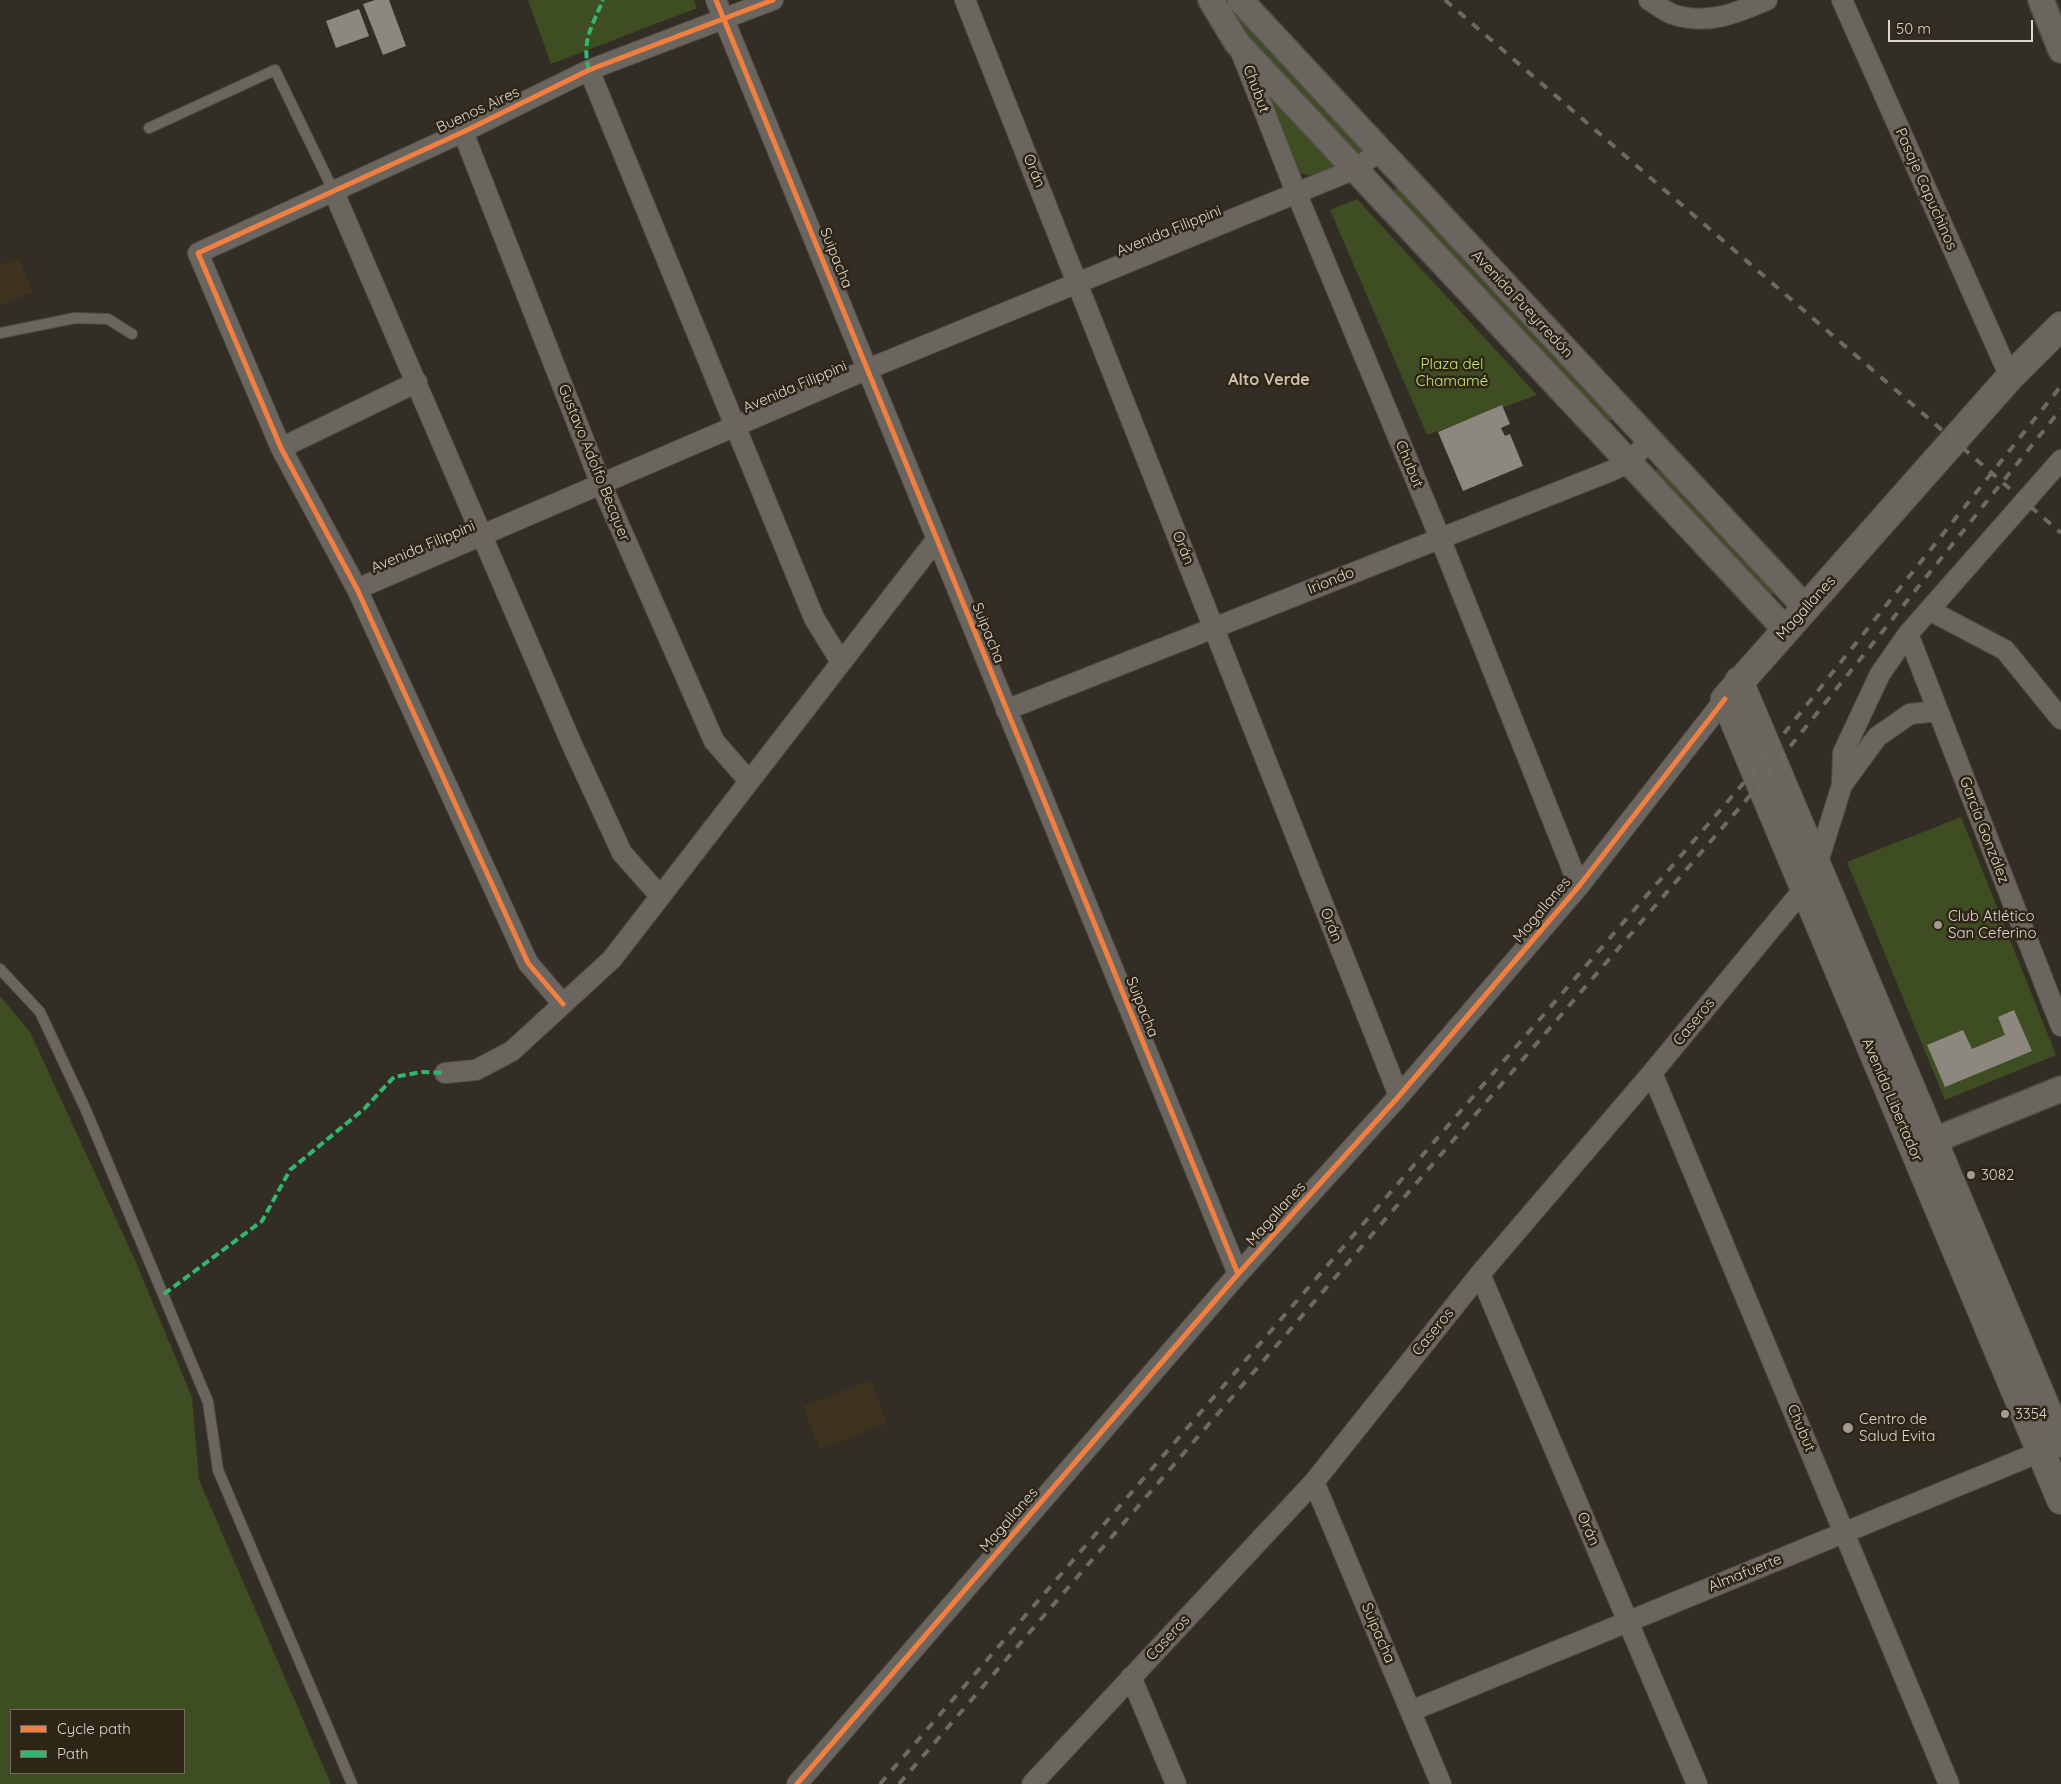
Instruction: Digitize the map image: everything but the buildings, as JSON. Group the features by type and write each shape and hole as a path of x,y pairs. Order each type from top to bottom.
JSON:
{"main road":[{"name":"Magallanes","path":"1732,690 2010,377 2061,326"},
{"name":"Avenida Libertador","path":"1732,690 1817,865 1923,1145"},
{"name":"Avenida Libertador","path":"1732,690 1803,890 1923,1145 2056,1439 2061,1500"}],"street":[{"name":"Suipacha","path":"716,0 1238,1274"},
{"name":"Buenos Aires","path":"281,448 198,253 463,132 589,70 773,0"},
{"name":"Orán","path":"966,0 1399,1096"},
{"name":"Avenida Pueyrredón","path":"1198,0 1786,630"},
{"name":"Avenida Pueyrredón","path":"1211,0 1237,43"},
{"name":"Avenida Pueyrredón","path":"1240,0 1806,608"},
{"path":"1649,0 1672,14 1703,19 1730,16 1767,0"},
{"name":"Pasaje Capuchinos","path":"1842,0 2010,377"},
{"path":"2041,0 2061,50"},
{"name":"Chubut","path":"1237,43 1296,192 1440,538 1579,886"},
{"path":"589,70 814,618 841,662"},
{"name":"Gustavo Adolfo Becquer","path":"463,132 601,484 714,741 749,781"},
{"name":"Avenida Filippini","path":"357,589 868,369 1355,169 1380,151"},
{"path":"333,190 573,747 622,854 660,896"},
{"path":"417,382 281,448 357,589 528,963 563,1004"},
{"name":"Iriondo","path":"1006,710 1629,462 1649,441"},
{"path":"1842,785 1843,753 1880,674 1908,634 2061,460"},
{"path":"444,1073 476,1070 512,1051 612,958 936,540"},
{"path":"1929,610 2005,650 2061,719"},
{"name":"García González","path":"1908,634 2061,1026"},
{"name":"Magallanes","path":"797,1784 1238,1274 1399,1096 1579,886 1732,690"},
{"path":"1842,785 1877,737 1910,714 1938,711"},
{"name":"Caseros","path":"1032,1784 1314,1482 1480,1274 1652,1073 1803,890 1817,865 1842,785"},
{"name":"Chubut","path":"1652,1073 1949,1784"},
{"path":"1923,1145 2061,1089"},
{"name":"Orán","path":"1480,1274 1697,1784"},
{"name":"Almafuerte","path":"1411,1711 1845,1532 2056,1439"},
{"name":"Suipacha","path":"1314,1482 1441,1784"},
{"path":"1131,1677 1176,1784"}],"lane":[{"path":"149,128 276,70 333,190"},
{"path":"0,333 75,318 108,319 132,334"},
{"path":"0,969 40,1012 85,1108 208,1402 218,1470 352,1784"}],"shaded area":[{"path":"19,258 33,292 0,305 0,265"},
{"path":"871,1380 887,1423 820,1449 803,1407"}],"green space":[{"path":"528,0 694,0 697,8 551,64"},
{"path":"1235,14 1365,154 1358,160 1228,20"},
{"path":"1274,96 1341,165 1317,177 1299,173 1269,99"},
{"path":"1397,188 1612,419 1605,426 1390,194"},
{"name":"Plaza del Chamamé","path":"1357,199 1537,395 1427,435 1330,210"},
{"path":"1658,468 1774,593 1767,599 1651,475"},
{"name":"Club Atlético San Ceferino","path":"1961,817 2056,1055 1945,1100 1847,862"},
{"path":"0,996 30,1032 135,1260 192,1397 199,1480 331,1784 0,1784"}],"railway":[{"path":"1445,0 2061,533"},
{"path":"880,1784 1754,771 2061,386"},
{"path":"899,1784 1760,784 2061,409"}],"marked path":[{"path":"589,70 586,51 587,42 603,0"},
{"path":"164,1294 262,1221 290,1170 364,1109 394,1077 422,1072 445,1073"}],"cycle path":[{"path":"716,0 1238,1274"},
{"path":"563,1004 528,963 357,589 281,448 198,253 463,132 589,70 773,0"},
{"path":"797,1784 1238,1274 1399,1096 1579,886 1725,699"}],"place":[{"name":"Club Atlético San Ceferino","path":"1938,925"},
{"name":"3082","path":"1971,1175"},
{"name":"3354","path":"2005,1414"},
{"name":"Centro de Salud Evita","path":"1848,1428"}],"district":[{"name":"Alto Verde","path":"1269,380"}]}
